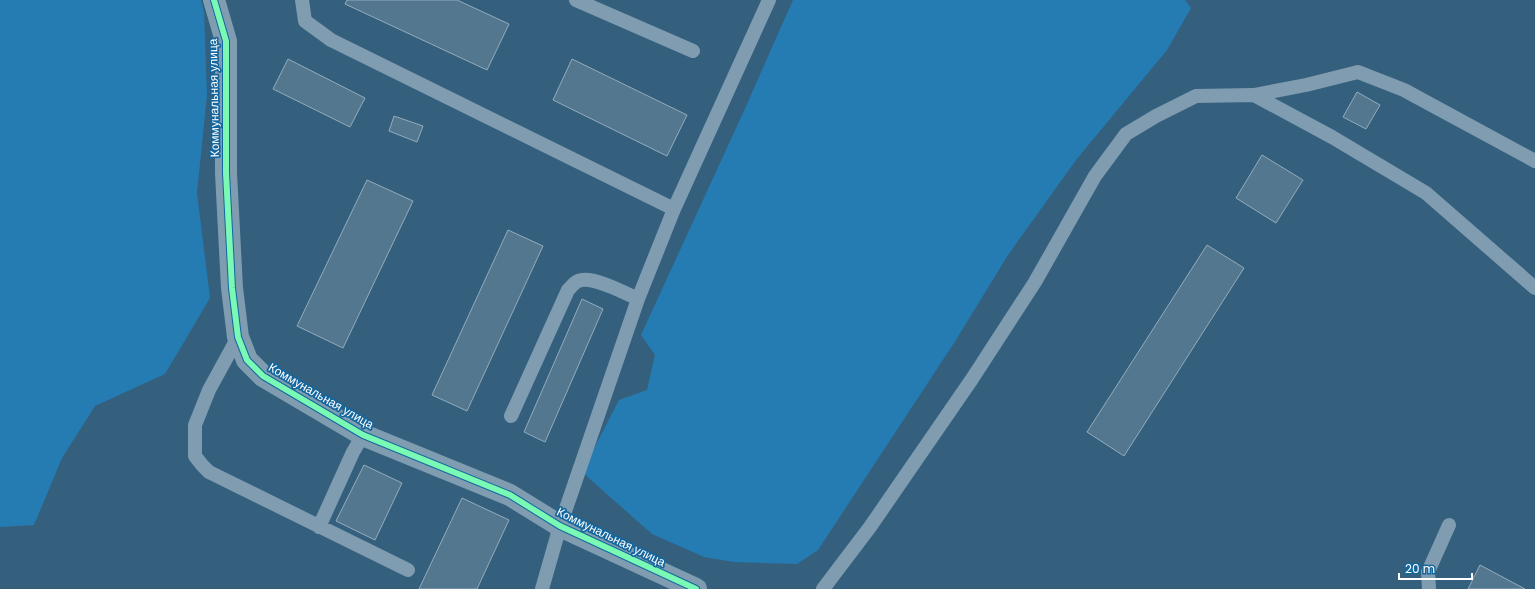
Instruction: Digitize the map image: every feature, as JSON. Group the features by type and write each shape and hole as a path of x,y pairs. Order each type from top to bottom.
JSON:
{"street":[{"name":"Коммунальная улица","path":"214,0 226,41 226,173 232,288 238,337 247,360 263,376 363,435 510,495 560,526 696,589"}],"lane":[{"path":"302,0 305,21 331,40 674,209"},
{"path":"576,0 693,51"},
{"path":"542,589 560,526 638,299 674,209 769,0"},
{"path":"823,589 870,527 972,379 1035,282 1095,176 1126,134 1156,116 1196,96 1254,95 1306,85 1358,72 1404,90 1535,161"},
{"path":"1254,95 1332,137 1426,193 1535,288"},
{"path":"512,416 568,290 578,281 590,280 611,287 638,299"},
{"path":"238,337 209,390 194,425 195,456 209,472 408,570"},
{"path":"319,527 353,452 363,435"},
{"path":"1429,589 1428,572 1450,525"}],"shaded area":[{"path":"0,0 201,0 204,12 207,95 197,193 210,298 165,374 95,406 62,458 34,525 0,527"},
{"path":"793,0 1185,0 1191,8 1167,50 1076,160 1008,255 954,343 818,550 797,564 734,562 704,557 652,534 582,472 619,400 647,390 655,355 641,335"}],"building":[{"path":"347,0 457,0 509,24 487,70 345,4"},
{"path":"288,59 365,98 350,127 273,89"},
{"path":"572,59 687,115 667,156 553,100"},
{"path":"1357,92 1380,105 1366,129 1343,117"},
{"path":"394,116 423,126 417,142 389,131"},
{"path":"1262,155 1303,180 1276,223 1236,198"},
{"path":"367,180 413,201 343,348 297,326"},
{"path":"508,230 543,246 467,411 432,395"},
{"path":"1207,245 1244,268 1124,456 1087,432"},
{"path":"582,299 603,309 545,442 524,432"},
{"path":"364,465 402,483 375,540 336,521"},
{"path":"462,498 509,520 477,589 419,589"},
{"path":"1480,565 1525,589 1468,589"}],"cycle path":[{"path":"214,0 226,41 226,173 232,288 238,337 247,360 263,376 363,435 510,495 560,526 696,589"}]}
